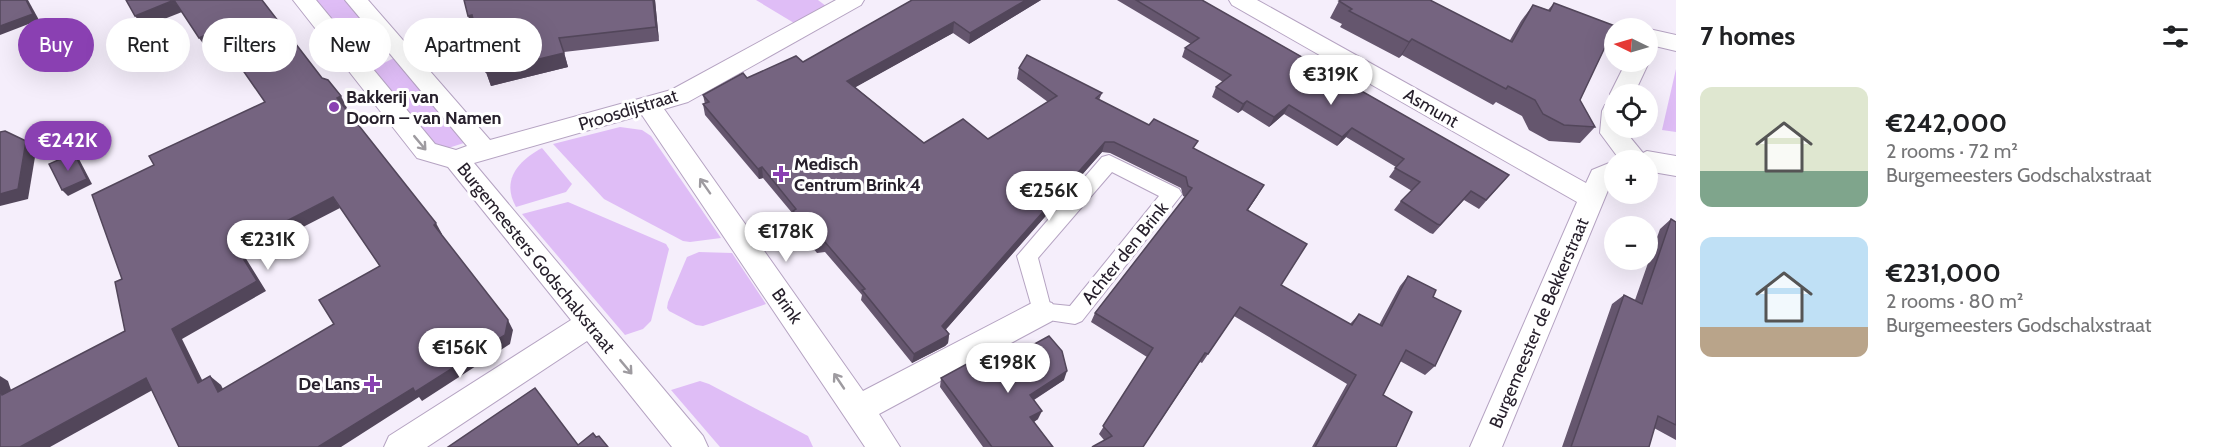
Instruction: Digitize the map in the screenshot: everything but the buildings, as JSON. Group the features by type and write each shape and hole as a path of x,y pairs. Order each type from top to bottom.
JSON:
{"street":[{"name":"Burgemeesters Godschalxstraat","path":"304,0 426,151 434,156 456,159 692,447"},
{"name":"Burgemeesters Godschalxstraat","path":"356,0 438,93 485,151"},
{"name":"Proosdijstraat","path":"456,159 679,96 853,0"},
{"name":"Asmunt","path":"1240,0 1591,198"},
{"path":"1658,39 1676,43"},
{"name":"Brink","path":"650,106 884,447"},
{"path":"1616,138 1626,150"},
{"name":"Achter den Brink","path":"1109,162 1172,194 1075,315 1042,312 1027,256 1109,162"},
{"path":"1658,163 1676,166"},
{"name":"Burgemeester de Bekkerstraat","path":"1486,447 1591,198 1601,177 1604,176"},
{"path":"858,409 1042,312"},
{"path":"400,447 589,324"}],"shaded area":[{"path":"316,0 345,0 360,18 331,18"},
{"path":"756,0 818,0 826,6 794,23"},
{"path":"394,58 403,68 403,72 406,72 467,142 439,151 374,72 391,72 391,60"},
{"path":"1676,69 1676,132 1662,130"},
{"path":"620,127 642,130 651,136 721,238 683,241 604,199 553,144"},
{"path":"542,148 572,184 566,192 516,207 510,188 514,172 533,153"},
{"path":"568,202 666,244 669,249 651,321 643,329 625,335 522,214"},
{"path":"699,252 732,253 766,304 703,326 696,325 669,311 668,302 687,257"},
{"path":"700,381 808,436 813,447 720,447 671,390"}],"place":[{"name":"Bakkerij van Doorn – van Namen","path":"334,107"},
{"name":"Medisch Centrum Brink 4","path":"781,174"},
{"name":"De Lans","path":"372,384"}]}
